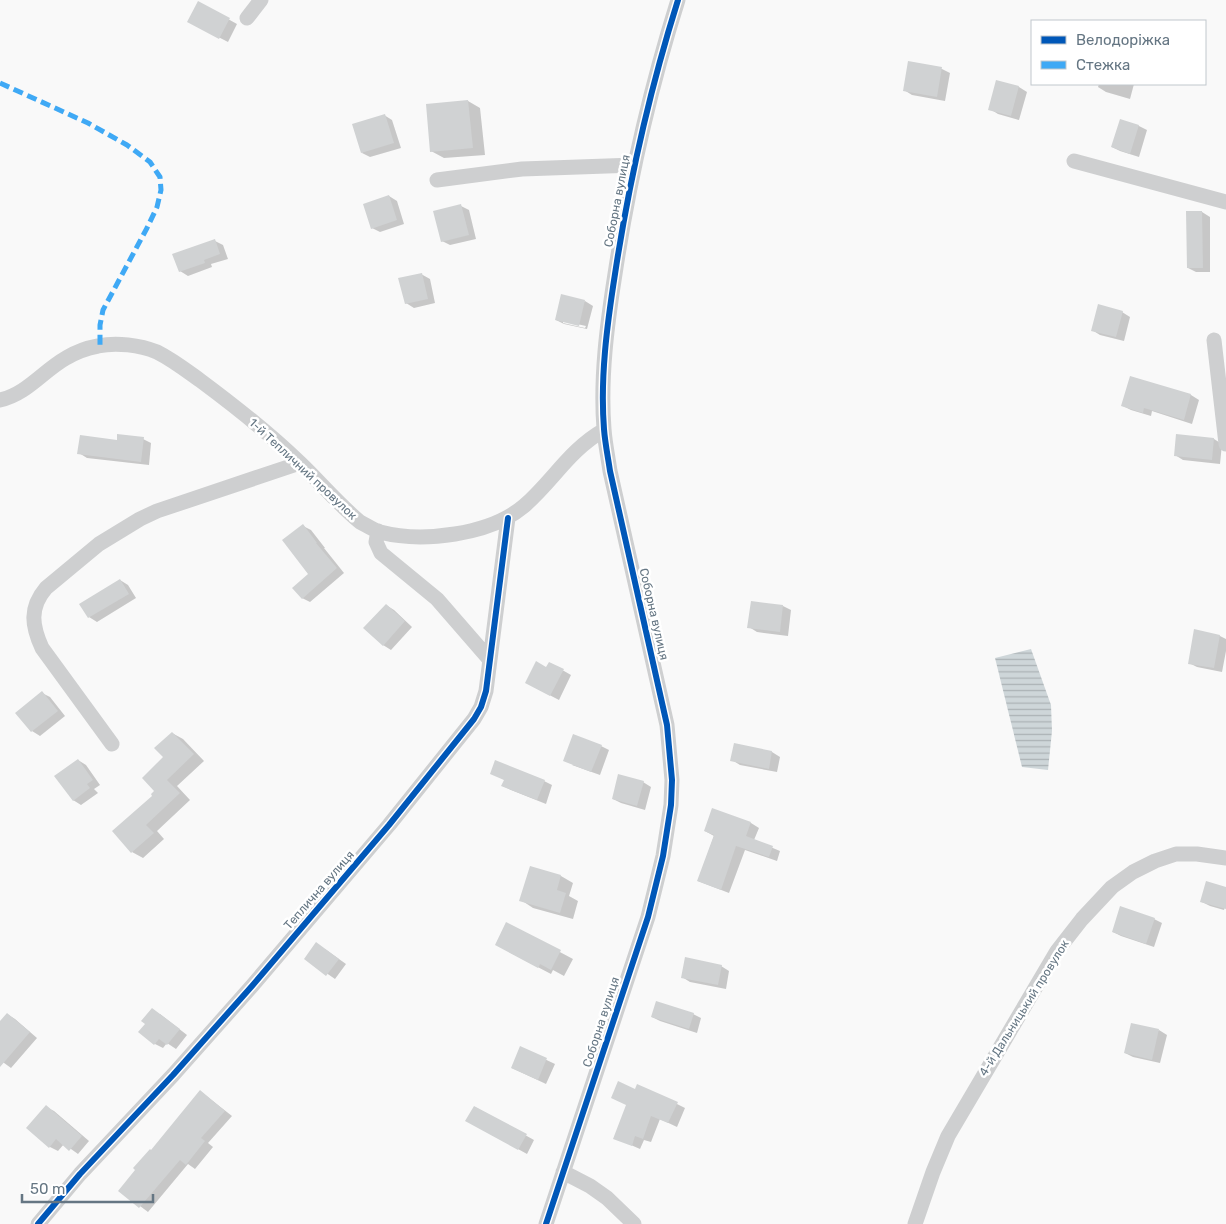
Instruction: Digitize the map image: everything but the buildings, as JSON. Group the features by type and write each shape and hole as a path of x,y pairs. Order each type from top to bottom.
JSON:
{"street":[{"path":"247,18 261,0"},
{"name":"Соборна вулиця","path":"546,1224 648,917 663,856 671,805 672,780 667,725 610,471 604,430 604,392 611,302 635,165 678,0"},
{"path":"1074,161 1226,202"},
{"path":"437,180 522,169 635,165"},
{"path":"1214,340 1226,444"},
{"name":"1-й Тепличний провулок","path":"0,400 13,397 23,391 65,358 80,350 100,345 138,346 172,360 234,405 300,463 352,516 378,531 414,536 453,534 488,526 508,518 540,490 577,448 589,438 604,430"},
{"path":"112,744 42,648 34,631 33,619 39,596 99,544 157,511 300,463"},
{"name":"Теплична вулиця","path":"38,1224 80,1174 173,1075 252,986 389,825 474,719 481,707 486,690 508,518"},
{"path":"378,531 376,542 381,553 437,600 490,660"},
{"name":"4-й Дальницький провулок","path":"915,1224 929,1181 948,1136 1057,951 1082,919 1112,887 1155,861 1176,854 1197,854 1226,858"},
{"path":"562,1172 590,1186 607,1198 634,1224"}],"shaded area":[{"path":"1031,649 1051,705 1052,731 1048,770 1022,767 995,658"}],"marked path":[{"path":"0,83 88,123 127,145 150,162 160,177 161,190 157,207 103,310 100,325 100,345"}],"cycle path":[{"path":"546,1224 648,917 663,856 671,805 672,780 667,725 610,471 604,429 603,390 609,313 627,205 649,102 678,0"},
{"path":"38,1224 80,1174 173,1075 252,986 389,825 474,719 481,707 486,691 508,518"}]}
